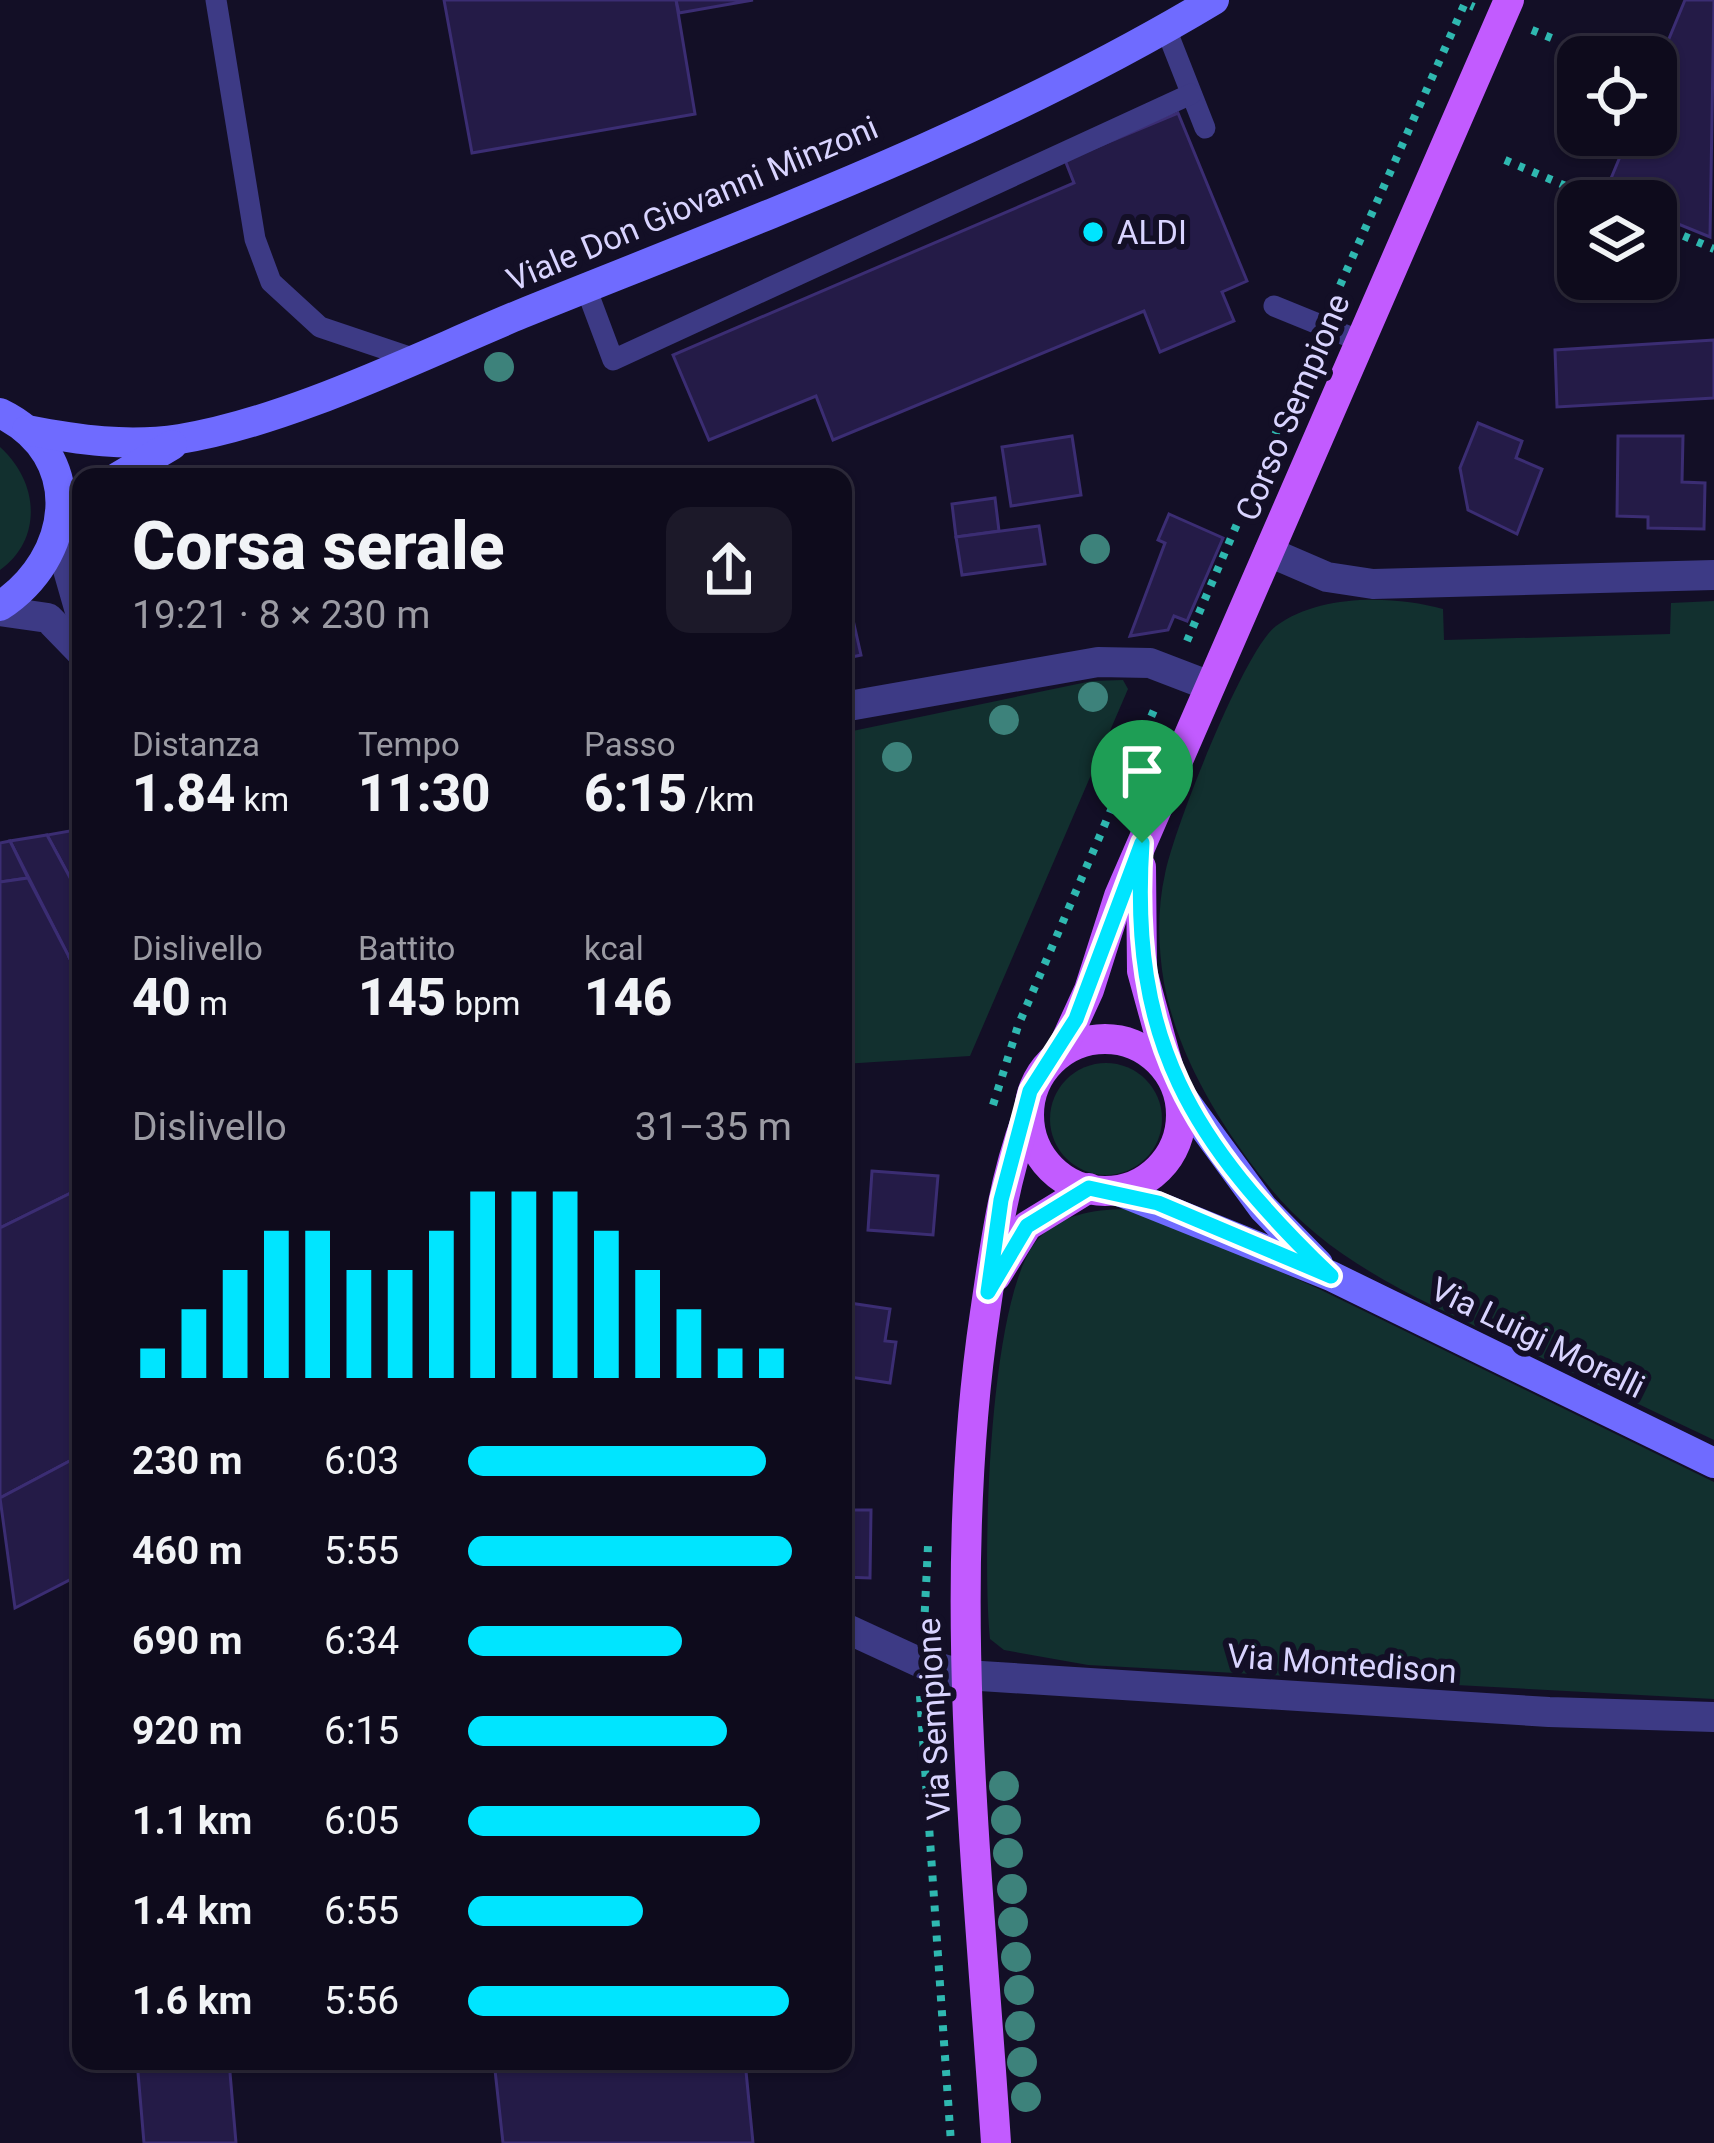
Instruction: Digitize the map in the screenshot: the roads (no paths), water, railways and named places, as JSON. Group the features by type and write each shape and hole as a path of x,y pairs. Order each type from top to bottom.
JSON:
{"main road":[{"name":"Corso Sempione","path":"1062,1049 1142,843 1509,0"},
{"name":"Corso Sempione","path":"1142,843 1138,903 1142,971 1174,1083"},
{"path":"1101,1041 1127,1045 1150,1054 1174,1083 1182,1119 1172,1151 1148,1178 1104,1189 1046,1164 1034,1145 1027,1117 1037,1075 1062,1049 1101,1041"},
{"name":"Via Sempione","path":"996,2143 965,1675 964,1485 1001,1200 1027,1117"},
{"name":"Via Sempione","path":"988,1292 1027,1226 1104,1189"}],"street":[{"name":"Viale Don Giovanni Minzoni","path":"133,468 182,439 305,401 928,143 1166,29 1214,0"},
{"name":"Viale Don Giovanni Minzoni","path":"0,413 27,430 99,442 182,439"},
{"name":"Viale Don Giovanni Minzoni","path":"27,430 55,475 66,522"},
{"path":"0,608 36,574 66,522"},
{"path":"66,522 72,559"},
{"path":"1269,552 1327,577 1373,584 1714,574"},
{"path":"0,608 48,618 72,643"},
{"path":"852,705 1098,662 1150,663 1210,686"},
{"name":"Via Luigi Morelli","path":"1174,1083 1263,1208 1331,1276"},
{"name":"Via Luigi Morelli","path":"1104,1189 1331,1276 1714,1463"},
{"name":"Via Montedison","path":"852,1631 921,1663 965,1675 1549,1712 1714,1717"}],"lane":[{"path":"217,0 255,239 271,282 320,327 412,358"},
{"path":"1166,29 1205,128"},
{"path":"586,288 613,360 1191,94"},
{"path":"1274,306 1360,340"}],"place":[{"name":"ALDI","path":"1093,232"}]}
